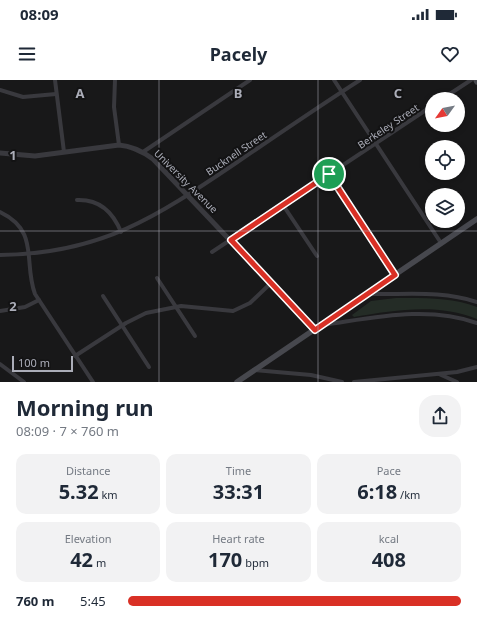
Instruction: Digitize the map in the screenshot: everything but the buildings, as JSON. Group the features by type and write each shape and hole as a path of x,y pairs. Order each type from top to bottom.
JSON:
{"main road":[{"path":"237,382 477,220"}],"street":[{"path":"55,80 64,152"},
{"path":"115,80 114,107 119,146"},
{"path":"143,152 250,80"},
{"path":"334,80 441,243"},
{"name":"Bucknell Street","path":"0,255 30,254 75,247 121,232 154,216 188,196 360,80"},
{"path":"453,92 471,80"},
{"path":"0,90 23,97 56,94"},
{"name":"Berkeley Street","path":"212,252 425,111"},
{"name":"University Avenue","path":"0,153 28,156 119,146 130,146 143,152 153,159 272,282 315,330"},
{"path":"329,174 395,275"},
{"path":"77,200 92,201 103,206 113,215 121,232"},
{"path":"283,205 316,256"},
{"path":"0,212 12,218 22,229 27,240 30,254 33,288 39,300 93,382"},
{"path":"157,278 196,336"},
{"path":"75,356 122,325 146,313 176,306 191,306 222,311 233,311 250,303 272,282"},
{"path":"368,294 431,293 453,296 477,302"},
{"path":"103,296 149,367"},
{"path":"0,311 25,307 39,300"},
{"path":"322,325 419,313 454,317 477,324"},
{"path":"0,364 24,382"},
{"path":"354,382 457,372 477,367"},
{"path":"254,370 311,375 342,382"},
{"path":"429,374 445,376 457,382"}],"shaded area":[{"path":"396,298 457,301 477,307 477,319 462,314 432,309 401,310 354,317 352,315 371,301"}],"route":[{"path":"329,174 395,275 315,330 272,282 231,240 329,174"}]}
